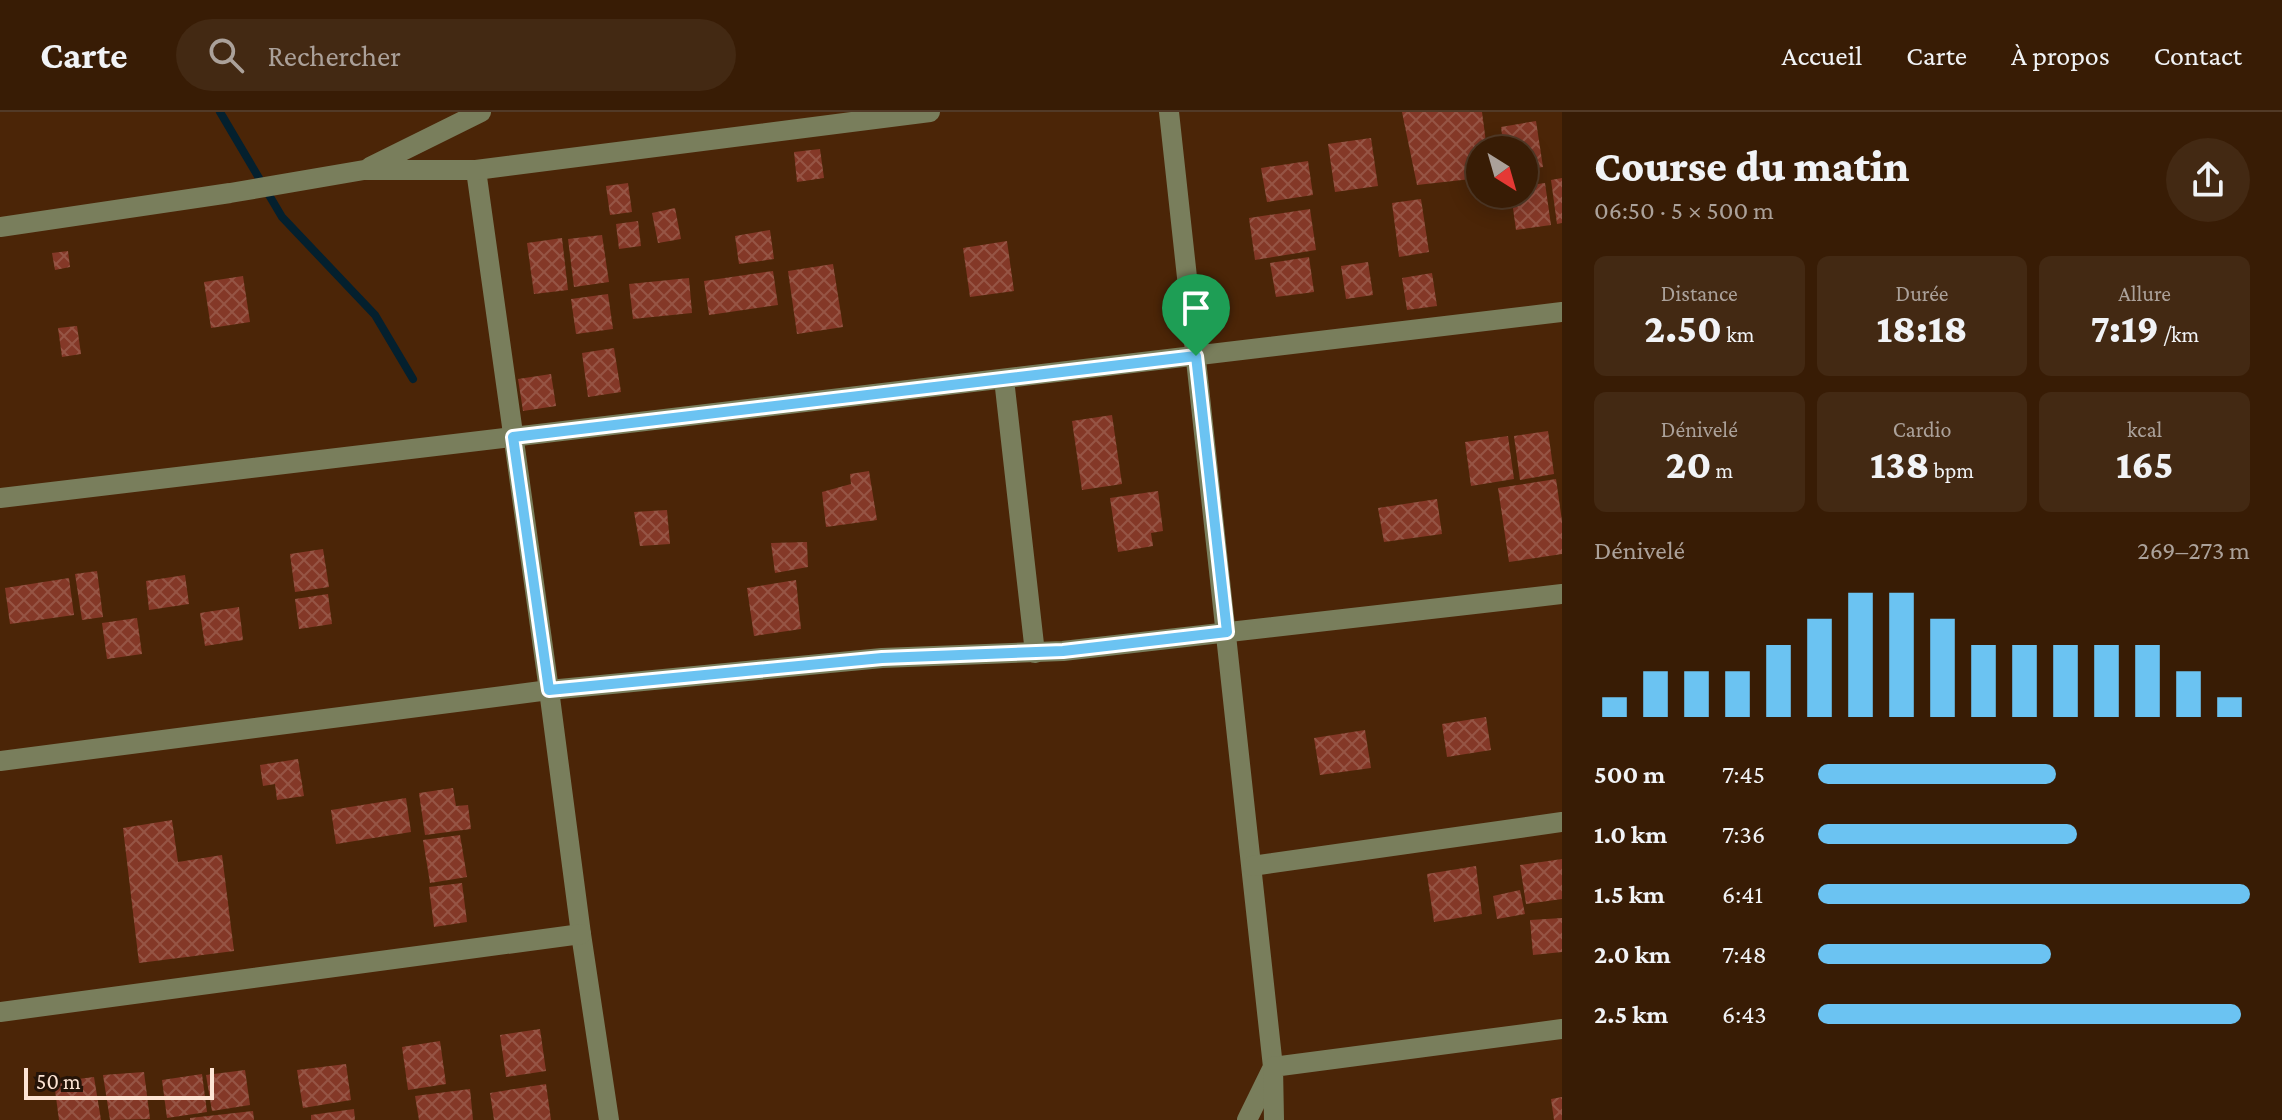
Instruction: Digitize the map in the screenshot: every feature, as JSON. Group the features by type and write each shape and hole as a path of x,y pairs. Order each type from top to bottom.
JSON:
{"street":[{"path":"364,170 481,112"},
{"path":"0,227 364,170 476,170 930,112"},
{"path":"1169,112 1273,1067 1274,1120"},
{"path":"476,170 609,1120"},
{"path":"0,498 1562,312"},
{"path":"1004,379 1035,653"},
{"path":"0,761 549,690 882,658 1035,653 1562,594"},
{"path":"1252,866 1562,822"},
{"path":"0,1012 581,934"},
{"path":"1273,1067 1562,1029"},
{"path":"1247,1120 1273,1067"}],"building":[{"path":"1402,112 1482,112 1485,136 1466,136 1466,180 1417,185"},
{"path":"1536,121 1543,167 1538,168 1538,136 1502,136 1501,127"},
{"path":"1371,138 1378,186 1335,192 1328,144"},
{"path":"820,149 824,178 797,182 794,152"},
{"path":"1308,161 1313,195 1267,202 1261,168"},
{"path":"1562,178 1562,223 1557,224 1551,180"},
{"path":"628,183 632,212 610,215 606,186"},
{"path":"1545,183 1551,225 1516,230 1513,208 1538,208 1538,184"},
{"path":"1421,199 1429,252 1399,257 1392,203"},
{"path":"675,208 681,239 658,243 652,213"},
{"path":"1310,209 1316,250 1255,260 1249,218"},
{"path":"638,221 641,246 619,249 616,224"},
{"path":"770,230 774,259 739,264 735,236"},
{"path":"602,235 609,282 574,287 568,239"},
{"path":"562,238 568,290 534,294 527,243"},
{"path":"1007,241 1014,291 970,297 963,248"},
{"path":"68,251 70,267 55,270 52,253"},
{"path":"1309,257 1314,292 1276,297 1270,263"},
{"path":"1368,262 1373,295 1346,299 1341,266"},
{"path":"833,264 843,327 797,334 788,271"},
{"path":"773,271 778,305 709,315 704,281"},
{"path":"1432,273 1437,306 1407,310 1402,278"},
{"path":"243,276 250,322 211,328 204,282"},
{"path":"689,278 692,313 633,319 629,284"},
{"path":"608,294 613,329 576,334 571,299"},
{"path":"77,326 81,354 62,357 58,328"},
{"path":"614,348 621,392 588,397 582,353"},
{"path":"551,374 556,406 523,411 518,379"},
{"path":"1112,415 1122,484 1082,490 1072,421"},
{"path":"1548,431 1554,474 1520,480 1514,436"},
{"path":"1508,436 1514,479 1471,486 1465,442"},
{"path":"869,471 877,520 826,527 822,492 851,484 850,474"},
{"path":"1556,479 1562,521 1562,554 1509,562 1498,488"},
{"path":"1158,491 1163,531 1151,533 1153,546 1118,552 1110,498"},
{"path":"1437,499 1442,534 1384,542 1378,508"},
{"path":"667,510 670,544 640,546 634,512"},
{"path":"807,542 808,567 775,573 771,543"},
{"path":"323,549 329,587 295,592 290,554"},
{"path":"97,571 103,617 82,620 75,574"},
{"path":"185,575 189,604 149,610 146,581"},
{"path":"69,578 74,615 10,624 5,588"},
{"path":"796,580 801,629 754,636 747,588"},
{"path":"328,594 332,624 299,629 295,599"},
{"path":"239,607 243,640 205,646 200,613"},
{"path":"137,618 142,654 107,659 102,623"},
{"path":"1486,717 1491,750 1447,757 1442,724"},
{"path":"1365,730 1371,768 1320,775 1314,738"},
{"path":"298,759 304,796 277,800 275,784 263,786 260,765"},
{"path":"453,788 456,806 468,805 471,829 425,835 419,793"},
{"path":"406,798 411,832 336,844 331,810"},
{"path":"172,820 178,862 222,855 234,951 139,963 123,828"},
{"path":"460,835 467,877 430,883 423,840"},
{"path":"1562,859 1562,899 1526,904 1520,865"},
{"path":"1476,866 1482,914 1434,922 1427,874"},
{"path":"462,883 467,922 434,927 429,887"},
{"path":"1520,890 1525,914 1497,919 1493,896"},
{"path":"1562,918 1562,952 1533,955 1530,920"},
{"path":"540,1029 546,1071 506,1077 500,1035"},
{"path":"440,1041 446,1084 408,1090 402,1047"},
{"path":"346,1064 351,1100 303,1108 297,1070"},
{"path":"245,1070 250,1105 212,1111 206,1075"},
{"path":"144,1072 150,1119 110,1120 103,1075"},
{"path":"202,1074 207,1112 167,1118 162,1080"},
{"path":"94,1077 101,1120 59,1120 54,1082"},
{"path":"546,1084 551,1120 494,1120 490,1093"},
{"path":"470,1089 473,1120 419,1120 415,1096"},
{"path":"1562,1097 1562,1120 1554,1120 1551,1099"},
{"path":"354,1109 355,1120 311,1120 311,1115"},
{"path":"253,1111 254,1120 190,1120 190,1118"}],"waterway":[{"path":"220,112 282,217 375,315 413,379"}],"route":[{"path":"1196,356 1227,632 1063,651 882,658 549,690 513,437 1196,356"}]}
